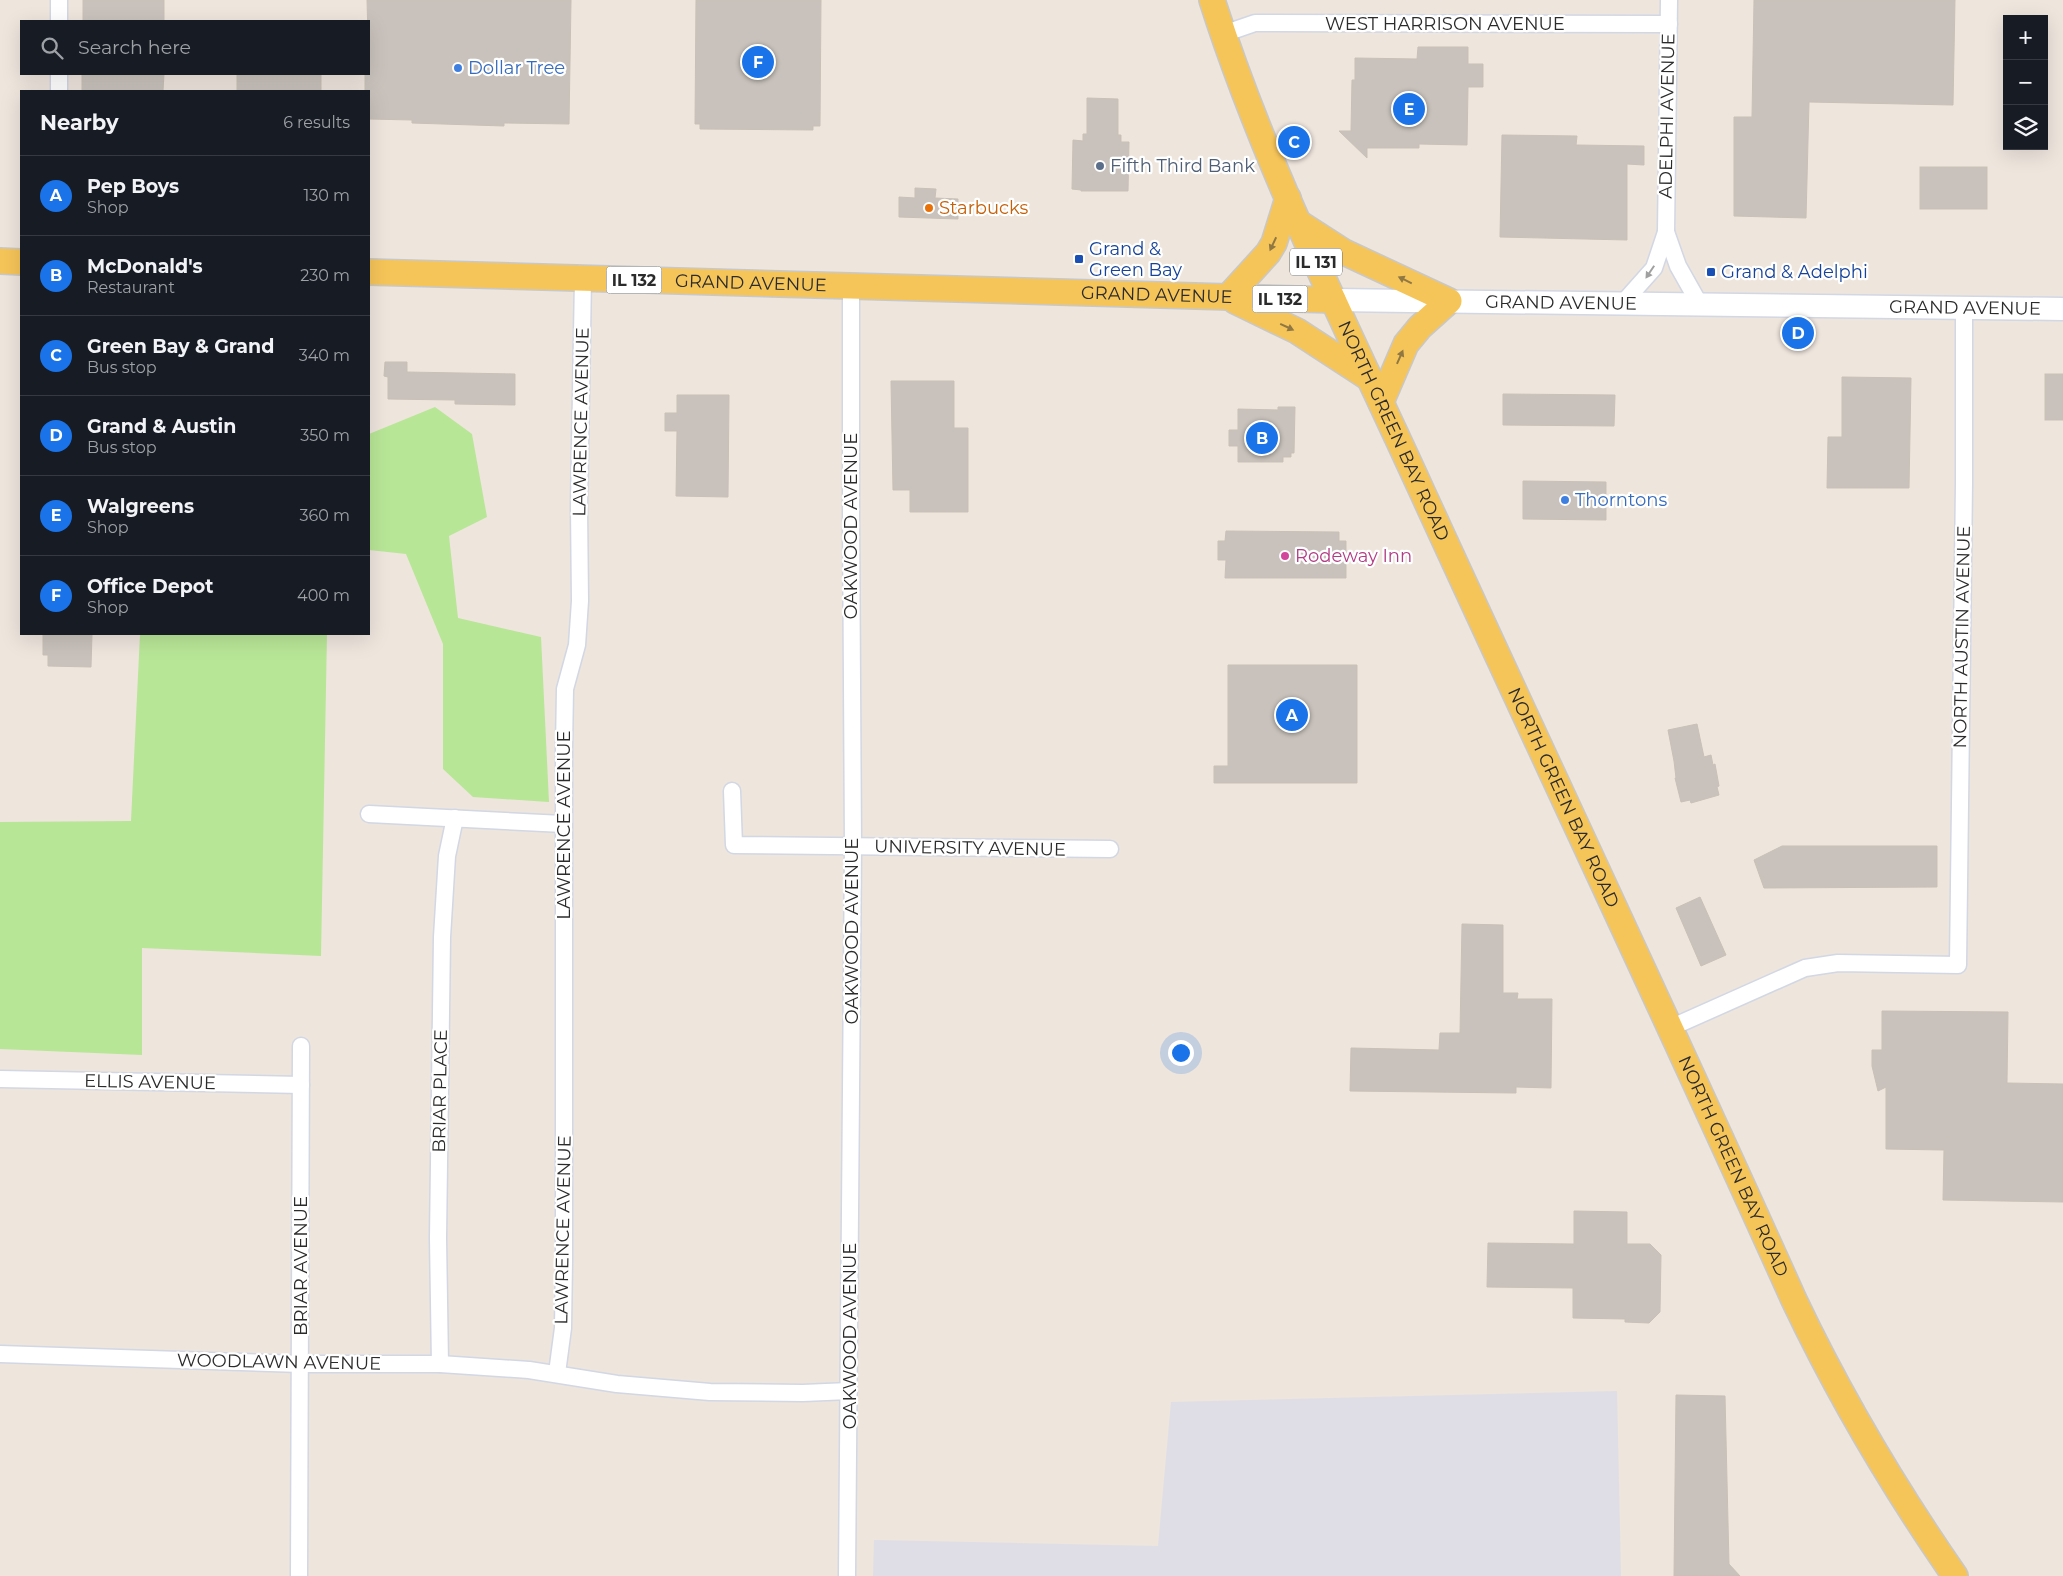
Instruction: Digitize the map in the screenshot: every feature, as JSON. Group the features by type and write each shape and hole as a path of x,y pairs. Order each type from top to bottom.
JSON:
{"main road":[{"name":"NORTH GREEN BAY ROAD","path":"1212,0 1247,102 1333,300 1818,1352 1887,1475 1955,1576"},
{"path":"1288,198 1272,248 1228,297 1297,331 1370,378"},
{"path":"1299,223 1344,252 1449,301 1420,327 1406,344 1381,402"},
{"path":"0,261 20,262"},
{"name":"GRAND AVENUE","path":"370,272 1333,300 2063,309"}],"street":[{"path":"59,0 59,20"},
{"name":"ADELPHI AVENUE","path":"1622,304 1654,268 1666,232 1669,0"},
{"name":"WEST HARRISON AVENUE","path":"1223,34 1255,23 1669,24"},
{"path":"59,75 59,90"},
{"name":"ADELPHI AVENUE","path":"1666,232 1678,266 1700,305"},
{"name":"LAWRENCE AVENUE","path":"557,1373 563,1328 564,1260 563,824 565,689 577,645 580,601 579,507 583,278"},
{"name":"OAKWOOD AVENUE","path":"847,1576 853,847 850,519 851,286"},
{"name":"NORTH AUSTIN AVENUE","path":"1670,1028 1805,968 1838,963 1958,965 1964,483 1964,308"},
{"name":"UNIVERSITY AVENUE","path":"732,791 734,845 1110,849"},
{"path":"369,814 563,824"},
{"name":"BRIAR PLACE","path":"440,1364 438,1238 442,937 447,856 455,818"},
{"name":"BRIAR AVENUE","path":"299,1576 301,1046"},
{"name":"ELLIS AVENUE","path":"0,1079 301,1085"},
{"name":"WOODLAWN AVENUE","path":"0,1354 301,1364 440,1364 529,1370 617,1384 710,1392 803,1393 849,1391"}],"shaded area":[{"path":"1617,1391 1621,1576 873,1576 874,1540 1158,1546 1171,1402"}],"green space":[{"path":"435,407 472,434 487,517 449,536 458,618 541,637 549,802 473,797 443,769 443,644 406,554 370,550 370,434"},
{"path":"140,635 327,635 321,956 142,948 142,1055 0,1049 0,822 131,821"}],"building":[{"path":"83,0 164,0 164,20 83,20"},
{"path":"367,0 571,0 569,124 504,123 504,126 412,123 412,120 370,119 370,90 365,90 365,75 370,75 370,20 368,20"},
{"path":"696,0 821,0 820,126 813,126 813,130 700,129 700,124 695,124"},
{"path":"1754,0 1955,0 1953,105 1809,102 1806,218 1734,216 1734,117 1752,117"},
{"path":"1418,47 1468,47 1468,64 1483,64 1483,87 1468,87 1467,145 1419,144 1419,148 1367,148 1367,158 1339,131 1351,131 1352,80 1355,80 1355,58 1417,59"},
{"path":"82,75 164,75 163,90 82,90"},
{"path":"237,75 321,75 321,90 237,90"},
{"name":"Fifth Third Bank","path":"1087,98 1118,99 1118,135 1121,135 1121,142 1129,142 1128,191 1081,191 1072,189 1073,140 1083,141 1083,134 1087,134"},
{"path":"1502,135 1577,136 1576,145 1644,146 1644,165 1627,164 1627,240 1500,237"},
{"path":"1920,167 1987,167 1987,209 1920,209"},
{"name":"Starbucks","path":"915,188 936,189 935,198 958,199 958,219 899,217 899,197 915,198"},
{"path":"385,362 407,362 407,372 515,374 515,405 455,404 455,400 388,399 388,377 384,376"},
{"path":"2045,374 2063,374 2063,420 2045,420"},
{"path":"1842,377 1911,378 1909,488 1827,488 1828,437 1842,437"},
{"path":"891,381 954,381 954,428 968,428 968,512 910,512 910,490 893,490"},
{"path":"1503,394 1615,395 1614,426 1503,425"},
{"path":"677,395 729,395 728,497 676,496 677,431 665,431 665,413 677,413"},
{"path":"1278,407 1295,407 1294,453 1291,453 1291,457 1283,457 1283,462 1238,462 1238,446 1229,446 1229,430 1238,430 1238,409 1278,410"},
{"name":"Thorntons","path":"1523,481 1606,482 1606,520 1523,519"},
{"name":"Rodeway Inn","path":"1226,531 1339,532 1339,541 1346,541 1346,578 1225,578 1226,560 1218,560 1218,541 1225,541"},
{"path":"43,635 92,635 91,667 48,666 48,655 43,655"},
{"path":"1228,665 1357,665 1357,783 1214,783 1214,766 1228,766"},
{"path":"1697,724 1704,757 1711,755 1713,765 1715,764 1719,795 1691,803 1690,800 1681,802 1675,778 1668,730"},
{"path":"1782,846 1937,846 1937,887 1764,888 1754,860"},
{"path":"1700,897 1726,955 1701,966 1676,908"},
{"path":"1462,924 1503,925 1503,993 1518,993 1517,999 1552,999 1551,1088 1516,1087 1516,1093 1350,1091 1351,1048 1439,1050 1440,1033 1460,1033"},
{"path":"1882,1011 2008,1012 2007,1083 2063,1084 2063,1202 1943,1200 1944,1150 1886,1149 1886,1087 1878,1091 1872,1066 1872,1050 1882,1050"},
{"path":"1574,1211 1627,1212 1627,1244 1650,1244 1661,1255 1660,1312 1649,1323 1625,1322 1625,1319 1573,1318 1573,1288 1487,1287 1488,1243 1574,1244"},
{"path":"1676,1395 1725,1396 1729,1564 1740,1576 1674,1576"}],"place":[{"name":"Office Depot","path":"758,62"},
{"name":"Dollar Tree","path":"458,68"},
{"name":"Walgreens","path":"1409,109"},
{"name":"Green Bay & Grand","path":"1294,142"},
{"name":"Fifth Third Bank","path":"1100,166"},
{"name":"Starbucks","path":"929,208"},
{"name":"Grand & Green Bay","path":"1079,259"},
{"name":"Grand & Adelphi","path":"1711,272"},
{"name":"Grand & Austin","path":"1798,333"},
{"name":"McDonald's","path":"1262,438"},
{"name":"Thorntons","path":"1565,500"},
{"name":"Rodeway Inn","path":"1285,556"},
{"name":"Pep Boys","path":"1292,715"}]}
